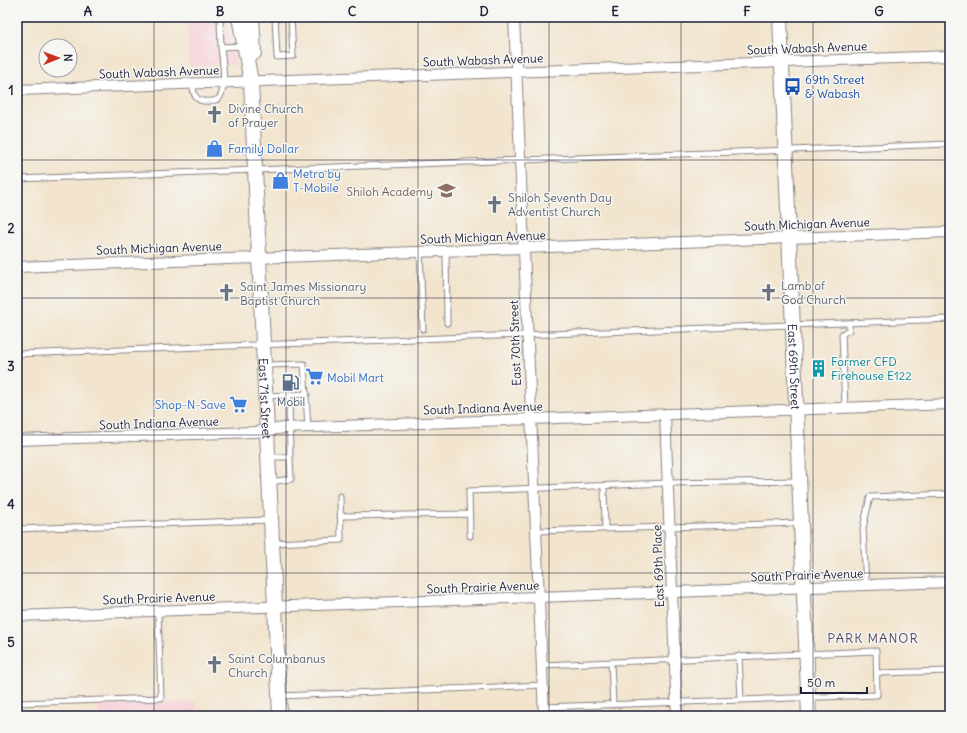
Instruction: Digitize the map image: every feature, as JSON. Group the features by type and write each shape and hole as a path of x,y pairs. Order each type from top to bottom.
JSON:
{"main road":[{"name":"East 71st Street","path":"239,17 254,65 251,81 280,716"},
{"name":"East 71st Street","path":"249,46 252,17"},
{"name":"East 69th Street","path":"780,17 809,716"}],"street":[{"name":"East 70th Street","path":"514,17 544,712"},
{"name":"South Wabash Avenue","path":"17,90 950,56"},
{"name":"South Michigan Avenue","path":"17,267 950,232"},
{"name":"South Indiana Avenue","path":"17,440 255,432 308,427 950,404"},
{"name":"East 69th Place","path":"665,414 677,716"},
{"name":"South Prairie Avenue","path":"17,616 950,582"}],"lane":[{"path":"275,17 277,57 293,56 291,17"},
{"path":"193,83 194,94 197,98 209,101 217,100 220,97 223,82 220,20"},
{"path":"221,47 249,46"},
{"path":"17,179 950,144"},
{"path":"446,251 447,323"},
{"path":"420,252 424,329"},
{"path":"17,354 950,319"},
{"path":"845,408 842,334 849,330 849,323"},
{"path":"264,365 304,364 308,427"},
{"path":"266,396 306,394"},
{"path":"270,482 291,479 288,395"},
{"path":"268,457 290,457"},
{"path":"470,536 469,491 668,483 799,481"},
{"path":"604,486 605,529"},
{"path":"866,586 863,528 870,497 950,494"},
{"path":"272,543 341,540 340,496"},
{"path":"340,516 470,514"},
{"path":"17,529 271,520"},
{"path":"536,531 801,523"},
{"path":"17,704 162,698 158,611"},
{"path":"542,664 876,651 877,673 877,695 613,705 544,712"},
{"path":"739,656 741,700"},
{"path":"611,662 613,705"},
{"path":"877,673 950,670"},
{"path":"279,696 543,685"}],"shaded area":[{"path":"187,17 226,17 236,65 189,66"},
{"path":"196,702 196,716 99,716 98,705"}],"place":[{"name":"69th Street & Wabash","path":"792,86"},
{"name":"Divine Church of Prayer","path":"215,115"},
{"name":"Family Dollar","path":"215,148"},
{"name":"Metro by T-Mobile","path":"280,180"},
{"name":"Shiloh Academy","path":"446,191"},
{"name":"Shiloh Seventh Day Adventist Church","path":"495,204"},
{"name":"Lamb of God Church","path":"768,292"},
{"name":"Saint James Missionary Baptist Church","path":"227,293"},
{"name":"Former CFD Firehouse E122","path":"818,368"},
{"name":"Mobil Mart","path":"314,377"},
{"name":"Mobil","path":"291,382"},
{"name":"Shop-N-Save","path":"239,404"},
{"name":"Saint Columbanus Church","path":"215,665"}],"district":[{"name":"PARK MANOR","path":"873,638"}]}
